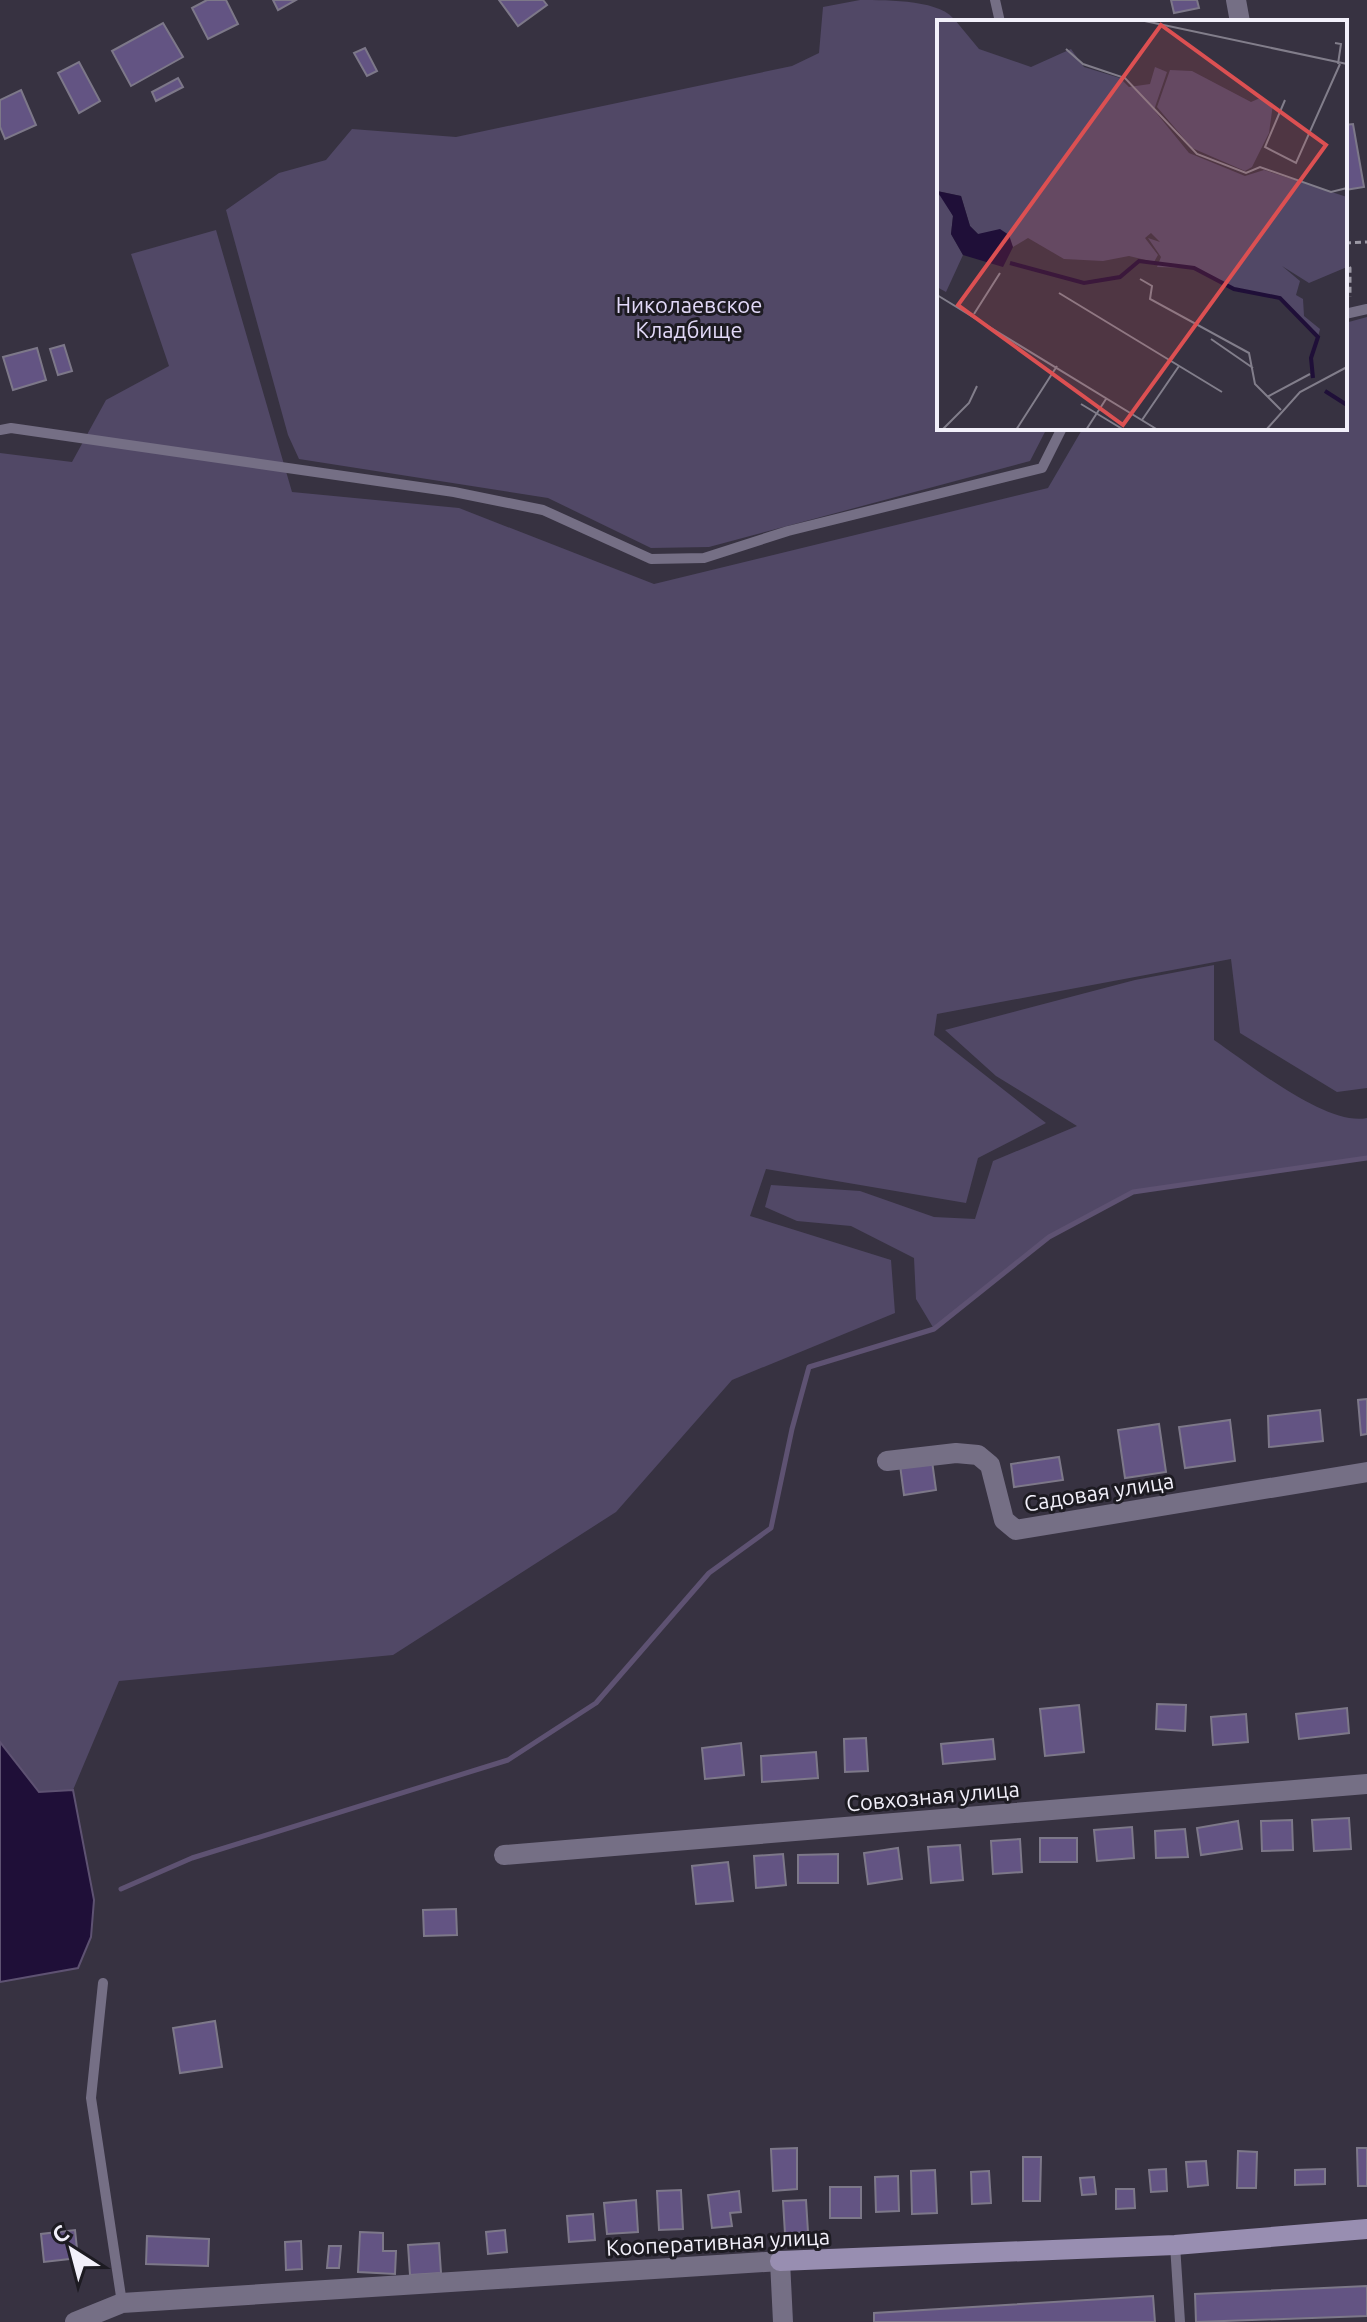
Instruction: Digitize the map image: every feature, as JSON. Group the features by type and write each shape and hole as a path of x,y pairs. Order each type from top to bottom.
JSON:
{"street":[{"path":"1236,0 1240,20"},
{"name":"Садовая улица","path":"887,1461 956,1453 978,1455 990,1465 1004,1520 1016,1530 1367,1472"},
{"name":"Совхозная улица","path":"504,1855 1367,1784"},
{"name":"Кооперативная улица","path":"75,2322 122,2303 780,2261 1175,2245 1367,2229"},
{"path":"780,2261 783,2322"}],"lane":[{"path":"995,0 1000,20"},
{"path":"1347,314 1367,309"},
{"path":"0,430 11,428 156,448 483,498 543,510 651,559 704,558 788,531 1042,468 1061,430"},
{"path":"103,1983 91,2098 122,2303"},
{"path":"1175,2245 1180,2322"}],"path":[{"path":"1347,243 1367,242"},
{"path":"1347,262 1350,268 1350,297"}],"green space":[{"name":"Николаевское Кладбище","path":"860,0 900,1 940,9 954,20 937,20 937,430 1046,430 1030,461 709,547 651,548 548,498 299,459 288,435 226,210 279,173 326,160 352,129 456,137 792,66 819,53 823,7"},
{"path":"216,230 292,492 459,508 654,584 1048,488 1082,430 1347,430 1347,322 1367,317 1367,1088 1337,1092 1240,1033 1231,959 937,1014 934,1035 1046,1123 978,1158 966,1203 766,1169 750,1216 891,1260 895,1313 732,1380 616,1512 393,1655 119,1681 73,1790 39,1792 0,1742 0,453 72,462 106,400 169,366 131,254"},
{"path":"1214,965 1214,1040 1310,1103 1350,1118 1367,1118 1367,1158 1133,1192 1049,1237 934,1329 916,1299 914,1258 851,1226 797,1221 765,1207 771,1185 860,1191 934,1217 975,1219 993,1161 1077,1126 996,1076 945,1030 1135,980"}],"shaded area":[{"path":"0,1742 39,1792 73,1790 94,1900 91,1937 78,1968 0,1982"}],"building":[{"path":"207,0 226,0 238,24 208,39 192,8"},
{"path":"273,0 296,0 278,10"},
{"path":"499,0 543,0 547,5 518,26"},
{"path":"1171,0 1197,0 1199,8 1174,13"},
{"path":"163,23 183,57 131,86 112,51"},
{"path":"365,48 377,71 367,76 354,53"},
{"path":"79,62 100,101 79,113 58,73"},
{"path":"178,78 183,87 156,101 152,92"},
{"path":"21,90 36,125 5,139 0,127 0,100"},
{"path":"1353,124 1364,187 1347,190 1347,125"},
{"path":"64,345 72,371 58,375 50,349"},
{"path":"37,348 46,380 13,390 3,357"},
{"path":"1367,1399 1367,1434 1361,1435 1358,1400"},
{"path":"1320,1410 1323,1441 1269,1447 1268,1416"},
{"path":"1230,1420 1235,1461 1185,1468 1179,1427"},
{"path":"1159,1424 1166,1472 1125,1478 1118,1430"},
{"path":"1059,1457 1063,1480 1014,1487 1011,1464"},
{"path":"932,1461 936,1490 904,1495 900,1465"},
{"path":"1157,1704 1186,1705 1185,1731 1156,1729"},
{"path":"1079,1705 1084,1752 1045,1756 1040,1709"},
{"path":"1347,1708 1349,1733 1299,1739 1296,1714"},
{"path":"1246,1714 1248,1742 1213,1745 1211,1717"},
{"path":"866,1738 868,1771 845,1772 844,1739"},
{"path":"993,1739 995,1759 943,1764 941,1744"},
{"path":"741,1743 744,1775 705,1779 702,1748"},
{"path":"816,1752 818,1778 762,1782 761,1756"},
{"path":"1349,1818 1351,1849 1314,1851 1312,1820"},
{"path":"1292,1820 1293,1850 1262,1851 1261,1821"},
{"path":"1238,1821 1242,1849 1201,1855 1197,1828"},
{"path":"1132,1827 1134,1858 1097,1861 1094,1830"},
{"path":"1185,1829 1188,1857 1156,1858 1155,1831"},
{"path":"1040,1838 1077,1838 1077,1862 1040,1862"},
{"path":"1020,1839 1022,1872 993,1874 991,1841"},
{"path":"960,1845 963,1880 931,1883 928,1847"},
{"path":"898,1848 902,1879 868,1884 864,1853"},
{"path":"783,1854 786,1885 756,1888 754,1856"},
{"path":"838,1854 838,1883 798,1883 798,1855"},
{"path":"728,1862 733,1901 696,1904 692,1866"},
{"path":"456,1909 457,1935 424,1936 423,1910"},
{"path":"215,2021 222,2067 180,2073 173,2028"},
{"path":"797,2148 797,2189 773,2191 771,2149"},
{"path":"1357,2148 1367,2148 1367,2186 1358,2186"},
{"path":"1238,2151 1257,2152 1256,2188 1237,2188"},
{"path":"1023,2157 1041,2157 1040,2201 1023,2201"},
{"path":"1206,2161 1208,2185 1188,2187 1186,2162"},
{"path":"1166,2169 1167,2191 1151,2192 1149,2170"},
{"path":"1325,2169 1325,2184 1295,2185 1295,2170"},
{"path":"935,2170 937,2213 912,2214 911,2171"},
{"path":"989,2171 991,2203 972,2204 971,2172"},
{"path":"898,2176 899,2211 876,2212 875,2177"},
{"path":"1094,2177 1096,2194 1082,2195 1080,2178"},
{"path":"830,2187 861,2187 861,2218 830,2218"},
{"path":"1116,2189 1134,2189 1135,2208 1116,2209"},
{"path":"681,2190 683,2229 659,2230 657,2191"},
{"path":"739,2191 741,2212 730,2213 732,2226 712,2228 708,2195"},
{"path":"636,2200 638,2232 607,2234 604,2203"},
{"path":"806,2200 808,2232 785,2234 783,2201"},
{"path":"593,2214 595,2240 569,2242 567,2216"},
{"path":"75,2230 78,2258 44,2262 41,2234"},
{"path":"505,2230 507,2252 488,2254 486,2232"},
{"path":"360,2232 383,2233 383,2251 396,2251 395,2274 358,2272"},
{"path":"147,2236 209,2239 208,2266 146,2264"},
{"path":"301,2241 302,2269 286,2270 285,2242"},
{"path":"439,2243 441,2273 410,2275 408,2245"},
{"path":"329,2246 341,2246 339,2268 327,2268"},
{"path":"1367,2286 1367,2316 1196,2322 1195,2294"},
{"path":"1153,2296 1155,2322 874,2322 874,2313"}],"waterway":[{"path":"121,1889 192,1858 508,1760 596,1703 709,1573 771,1528 809,1367 934,1329 1049,1237 1133,1192 1367,1158"}]}
